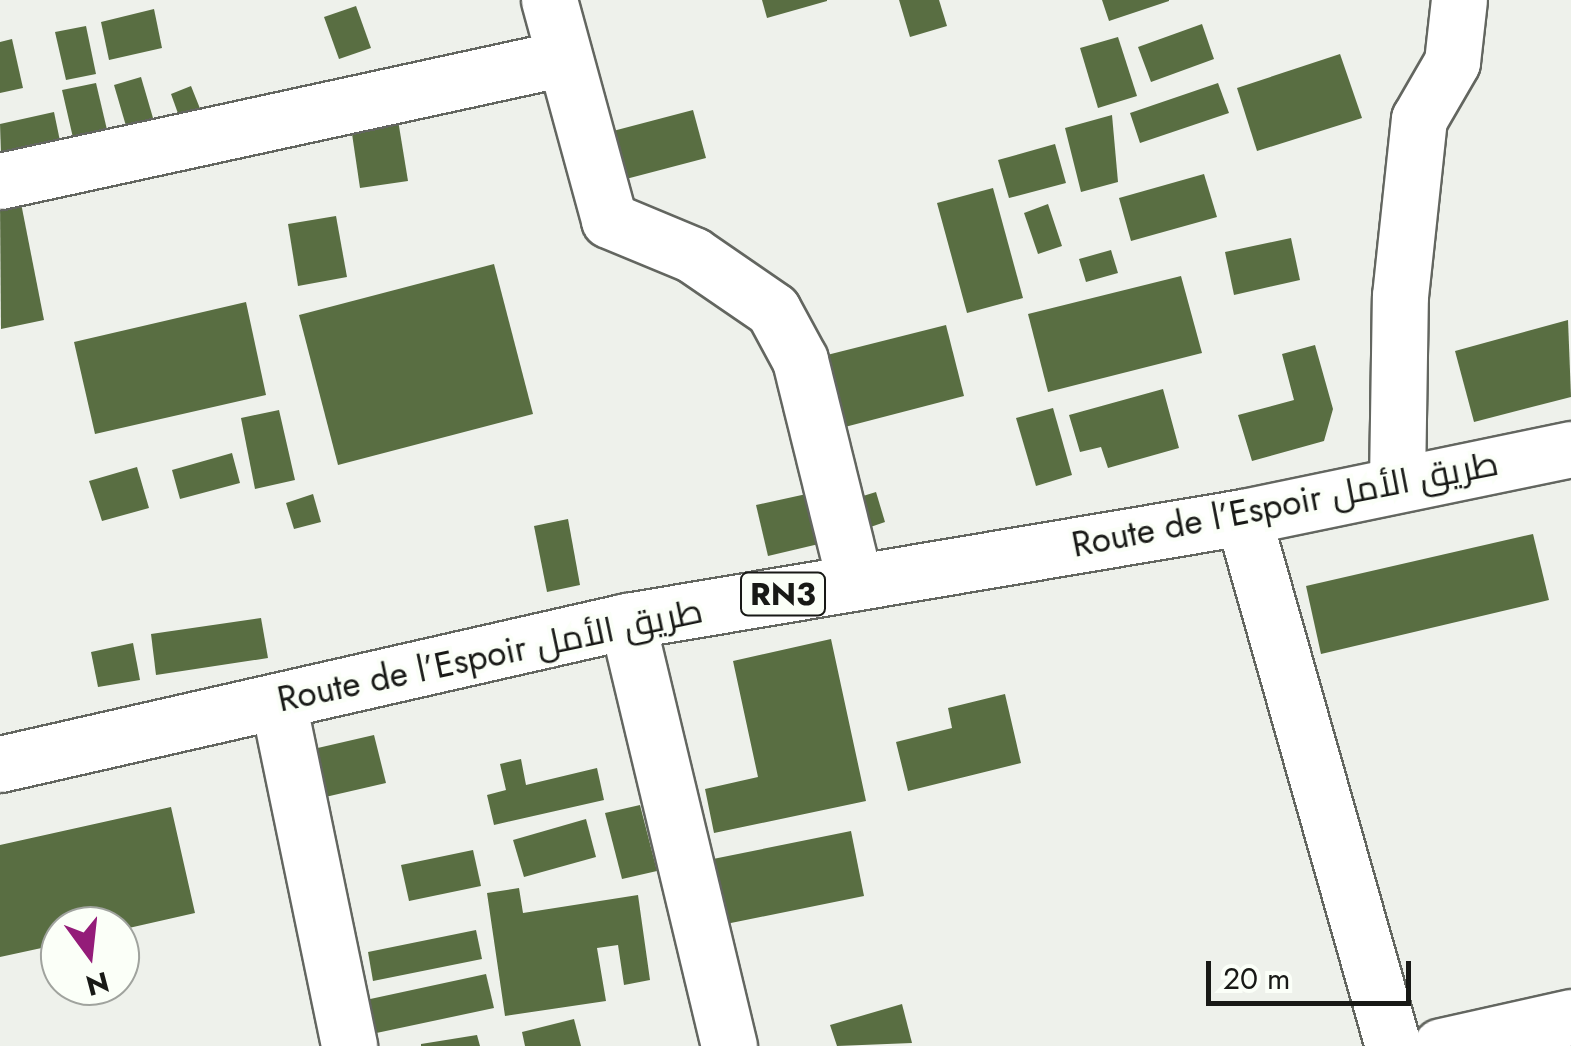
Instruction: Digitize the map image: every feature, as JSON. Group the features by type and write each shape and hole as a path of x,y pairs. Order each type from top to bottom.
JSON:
{"main road":[{"path":"549,0 609,220 693,254 773,310 800,360 855,582"},
{"path":"1397,482 1400,296 1419,119 1452,62 1459,0"},
{"path":"0,181 564,58"},
{"name":"Route de l’Espoir طريق الأمل","path":"0,764 627,621 1243,517 1397,482 1571,449"},
{"path":"1243,517 1392,1046"},
{"path":"627,621 728,1046"},
{"path":"278,702 349,1046"},
{"path":"1441,1046 1571,1018"}],"building":[{"path":"762,0 827,0 827,1 767,18"},
{"path":"899,0 939,0 947,26 910,37"},
{"path":"1102,0 1169,0 1169,1 1109,21"},
{"path":"356,6 371,48 339,59 324,17"},
{"path":"154,9 162,48 109,60 101,22"},
{"path":"1202,24 1214,59 1151,82 1138,47"},
{"path":"86,26 96,74 66,80 55,32"},
{"path":"1118,37 1137,96 1098,108 1080,48"},
{"path":"12,39 23,88 0,93 0,42"},
{"path":"1340,54 1362,118 1257,151 1237,88"},
{"path":"141,77 153,118 126,126 114,85"},
{"path":"96,83 108,134 74,142 62,90"},
{"path":"1218,83 1229,113 1140,143 1130,113"},
{"path":"191,86 201,111 180,119 171,94"},
{"path":"693,110 706,158 626,179 613,131"},
{"path":"54,112 60,141 1,154 0,124"},
{"path":"1112,115 1118,182 1081,192 1065,128"},
{"path":"398,120 408,181 360,188 351,127"},
{"path":"1055,144 1066,183 1009,198 998,160"},
{"path":"1204,174 1217,217 1131,241 1119,198"},
{"path":"993,188 1023,298 967,313 937,203"},
{"path":"20,198 44,320 1,329 0,202"},
{"path":"1048,204 1062,246 1038,254 1024,213"},
{"path":"336,216 347,277 298,286 288,224"},
{"path":"1291,238 1300,280 1234,295 1225,252"},
{"path":"1111,250 1118,273 1086,282 1079,259"},
{"path":"494,264 533,414 338,465 299,315"},
{"path":"1181,276 1202,353 1048,392 1028,314"},
{"path":"246,302 266,395 95,434 74,342"},
{"path":"1568,320 1571,397 1474,422 1455,351"},
{"path":"946,325 964,396 841,428 823,356"},
{"path":"1315,345 1333,409 1324,441 1252,461 1238,415 1294,400 1282,354"},
{"path":"1163,389 1179,448 1108,468 1101,447 1080,452 1069,415"},
{"path":"1053,408 1072,475 1036,486 1016,418"},
{"path":"279,410 295,480 255,489 241,418"},
{"path":"232,453 240,483 180,499 172,470"},
{"path":"137,467 149,508 102,521 89,481"},
{"path":"876,492 885,522 859,531 850,500"},
{"path":"811,493 823,543 768,556 756,505"},
{"path":"313,494 321,522 294,529 286,503"},
{"path":"568,519 580,585 547,592 534,526"},
{"path":"1533,534 1549,600 1321,654 1306,586"},
{"path":"261,618 268,658 156,675 151,634"},
{"path":"831,639 866,801 714,833 705,789 758,777 733,661"},
{"path":"133,643 140,680 98,687 91,652"},
{"path":"1005,694 1021,763 908,791 896,742 952,728 948,708"},
{"path":"374,735 386,783 321,798 309,750"},
{"path":"521,759 526,785 597,768 604,800 494,825 487,795 506,790 500,764"},
{"path":"640,805 657,871 622,879 605,813"},
{"path":"171,807 195,913 140,925 140,906 40,906 40,948 0,957 0,845"},
{"path":"586,819 596,857 524,877 513,840"},
{"path":"851,831 864,896 726,924 713,859"},
{"path":"473,850 481,886 409,901 401,865"},
{"path":"519,888 523,913 638,895 650,980 624,985 618,945 597,948 606,1001 505,1016 487,893"},
{"path":"476,930 482,959 373,981 368,952"},
{"path":"486,974 494,1008 367,1035 361,1001"},
{"path":"902,1004 912,1043 837,1046 830,1025"},
{"path":"574,1019 581,1046 525,1046 522,1032"},
{"path":"477,1035 480,1046 421,1046 421,1044"}]}
